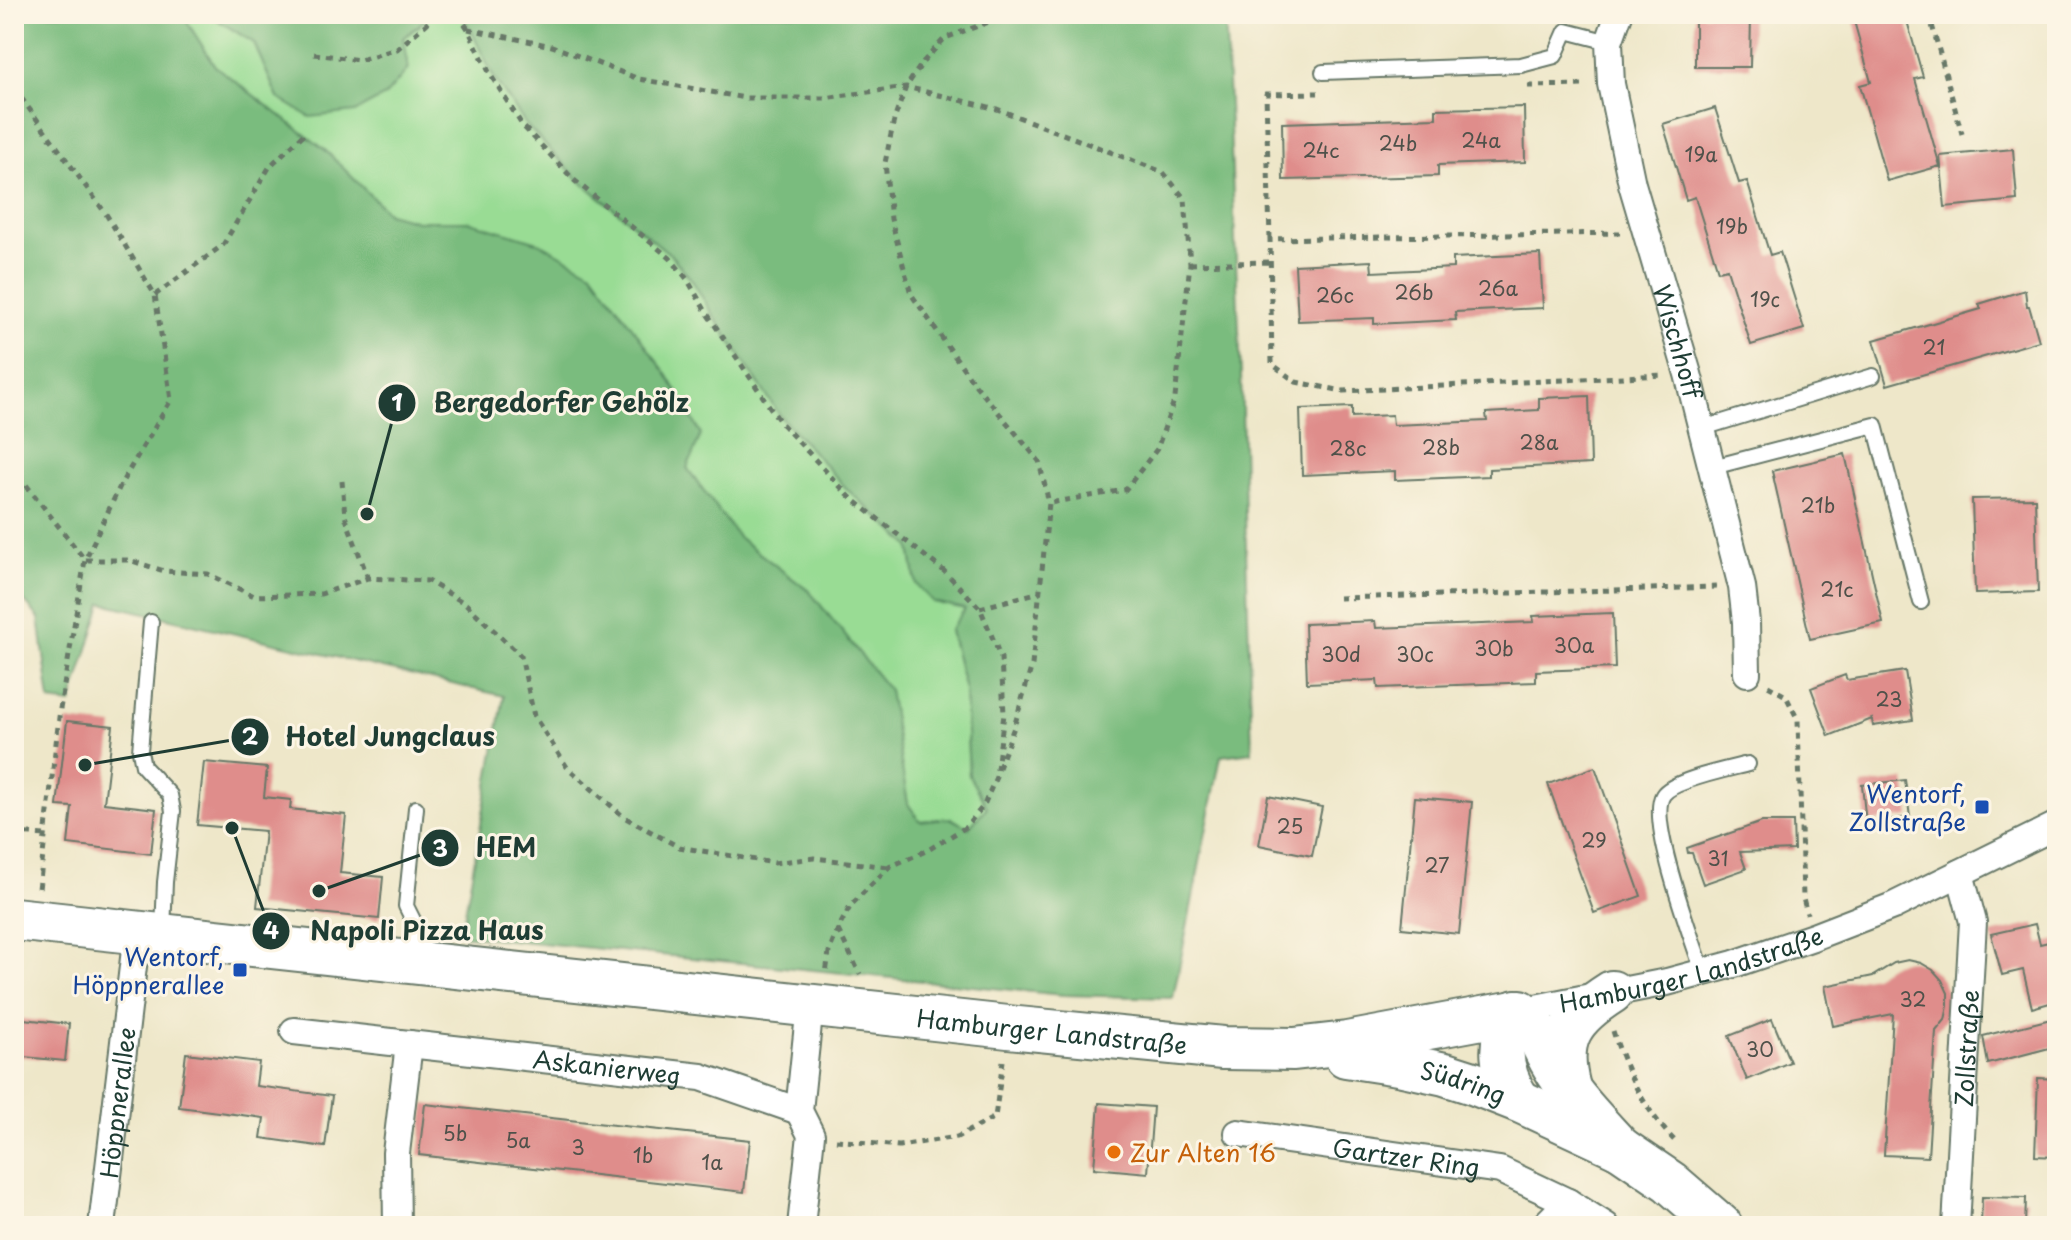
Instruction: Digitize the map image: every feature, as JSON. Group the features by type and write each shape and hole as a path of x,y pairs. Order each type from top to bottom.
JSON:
{"main road":[{"name":"Hamburger Landstraße","path":"25,920 1223,1048 1294,1049 1396,1035 1518,1011"},
{"path":"1570,1093 1563,1053 1567,1034 1579,1017 1612,992"},
{"path":"1518,1011 1505,1035 1503,1067 1508,1084 1519,1101"},
{"name":"Südring","path":"1518,1011 1525,1014 1533,1025 1570,1093 1620,1148"},
{"name":"Südring","path":"1294,1049 1423,1069 1473,1083 1519,1101 1620,1148 1670,1182 1721,1226"}],"street":[{"name":"Wischhoff","path":"1619,14 1609,42 1611,84 1632,184 1703,428 1742,587 1747,673"},
{"name":"Hamburger Landstraße","path":"1518,1011 1667,982 1734,964 1813,937 1893,906 2057,825"},
{"name":"Zollstraße","path":"1956,1226 1973,922 1960,873"},
{"name":"Höppnerallee","path":"102,1226 150,934"},
{"path":"801,1226 811,1135 799,1111 816,1006"},
{"name":"Askanierweg","path":"294,1031 701,1077 799,1111"},
{"path":"397,1226 396,1153 409,1044"},
{"name":"Gartzer Ring","path":"1238,1133 1500,1170 1568,1202 1606,1226"},
{"path":"1544,1226 1568,1202"}],"lane":[{"path":"1323,72 1521,65 1555,56 1566,31 1609,42"},
{"path":"1703,428 1873,376"},
{"path":"1713,467 1875,425 1921,602"},
{"path":"150,934 165,882 173,811 170,795 143,766 140,751 151,622"},
{"path":"1703,972 1663,843 1659,806 1664,793 1681,782 1748,764"},
{"path":"412,962 415,924 406,906 416,808"}],"path":[{"path":"314,54 360,60 397,49 438,14"},
{"path":"458,14 522,125 574,180 670,258 687,279 780,422 850,497 944,571 980,608 1001,658 1004,714 996,777"},
{"path":"816,1006 829,952 851,905 889,867 928,850 966,827 984,805 1014,727 1032,665 1049,503 1039,461 973,382 911,294 891,219 885,163 894,120 906,87 945,38 1000,18 1066,21 1080,14"},
{"path":"1929,14 1962,134"},
{"path":"468,29 552,46 639,79 745,98 824,98 906,87 997,109 1163,172 1185,199 1190,264 1175,398 1157,449 1125,490 1049,503"},
{"path":"1517,87 1611,84"},
{"path":"14,88 106,214 155,295 171,400 122,482 85,560 60,709 46,835 25,920"},
{"path":"1329,92 1266,94 1272,364 1296,382 1343,391 1688,374"},
{"path":"155,295 223,245 270,166 306,132"},
{"path":"1270,239 1647,232"},
{"path":"1190,264 1271,262"},
{"path":"14,465 16,472 85,560"},
{"path":"342,481 345,516 368,578"},
{"path":"85,560 129,560 164,571 208,574 254,596 321,594 368,578 428,581 466,604 521,656 534,716 567,767 624,817 679,847 774,863 814,858 889,867"},
{"path":"1339,598 1742,587"},
{"path":"980,608 1040,592"},
{"path":"1747,673 1786,696 1798,720 1803,898 1813,937"},
{"path":"14,833 46,835"},
{"path":"838,929 860,974"},
{"path":"1612,992 1612,1029 1622,1060 1655,1120 1682,1148"},
{"path":"811,1135 842,1142 899,1146 957,1137 995,1117 1008,1027"}],"green space":[{"path":"14,14 182,14 215,66 325,150 388,213 417,221 467,221 538,242 592,272 668,376 701,434 687,468 738,537 810,592 889,690 908,804 920,821 950,818 969,828 987,807 969,776 965,690 950,630 965,609 933,602 916,584 910,546 848,490 781,417 692,280 670,254 580,181 527,126 494,78 461,14 1225,14 1241,375 1252,752 1221,756 1173,998 1063,995 461,935 504,696 102,603 71,704 50,701 39,618 14,589"},
{"path":"182,14 208,14 254,43 278,98 408,69 403,39 432,14 461,14 580,181 670,254 692,280 781,417 848,490 910,546 916,584 965,609 950,631 965,690 969,776 987,807 969,828 950,818 920,821 908,804 903,777 810,592 738,537 687,468 701,434 668,376 592,272 467,221 417,221 388,213 325,150 215,66"},
{"path":"208,14 432,14 403,38 408,69 385,96 355,112 310,117 278,98 254,43"}],"building":[{"path":"1695,14 1751,14 1750,67 1695,67"},
{"path":"1852,14 1905,14 1923,77 1915,79 1940,166 1887,181 1860,85 1871,82"},
{"path":"1524,107 1525,162 1438,165 1438,176 1283,180 1282,123 1436,118 1436,109"},
{"path":"1715,108 1739,183 1747,181 1770,255 1780,252 1804,329 1751,345 1727,269 1718,271 1695,197 1686,200 1663,124"},
{"path":"2013,149 2017,200 1945,207 1940,156"},
{"path":"1540,254 1543,308 1455,312 1456,320 1374,324 1374,318 1298,321 1295,265 1371,261 1372,272 1453,268 1453,258"},
{"path":"2025,290 2039,341 1887,385 1874,340 1981,309 1979,304"},
{"path":"1589,396 1591,464 1489,469 1489,476 1395,480 1395,471 1302,475 1300,409 1352,407 1352,417 1392,415 1393,425 1487,421 1486,413 1539,410 1539,398"},
{"path":"1845,454 1883,623 1810,639 1772,471"},
{"path":"2035,498 2038,592 1975,594 1972,499"},
{"path":"1613,613 1615,668 1536,671 1536,682 1378,688 1377,680 1307,683 1305,624 1375,621 1376,628 1534,622 1533,616"},
{"path":"1905,671 1913,720 1873,726 1872,719 1829,736 1811,688 1845,675 1847,680"},
{"path":"67,721 113,726 104,803 156,809 151,854 68,844 72,807 57,806"},
{"path":"204,762 267,768 264,797 291,800 290,809 346,815 340,873 383,877 379,919 257,907 265,831 197,825"},
{"path":"1595,767 1641,896 1594,913 1548,784"},
{"path":"1905,780 1910,817 1866,823 1862,785"},
{"path":"1268,796 1322,807 1312,856 1259,845"},
{"path":"1415,797 1472,802 1459,934 1402,928"},
{"path":"1762,822 1793,822 1794,850 1740,852 1746,869 1703,884 1692,853 1688,853 1687,848"},
{"path":"2035,924 2040,944 2057,940 2057,1001 2032,1008 2023,970 2002,975 1991,934"},
{"path":"1908,960 1933,970 1948,993 1945,1020 1936,1031 1928,1157 1884,1155 1893,1014 1833,1026 1825,986 1873,976 1894,963"},
{"path":"14,1018 69,1024 65,1061 14,1056"},
{"path":"1772,1019 1790,1062 1747,1080 1729,1036"},
{"path":"2051,1019 2057,1046 1988,1064 1983,1036"},
{"path":"186,1053 259,1062 256,1086 332,1096 325,1147 261,1138 264,1118 179,1107"},
{"path":"2038,1078 2057,1079 2057,1157 2035,1156"},
{"path":"1099,1103 1153,1107 1148,1173 1094,1168"},
{"path":"425,1104 750,1140 744,1192 419,1155"},
{"path":"1982,1197 2026,1198 2025,1226 1981,1226"}],"place":[{"name":"Bergedorfer Gehölz","path":"367,514"},
{"name":"Hotel Jungclaus","path":"85,765"},
{"name":"Wentorf, Zollstraße","path":"1982,807"},
{"name":"Napoli Pizza Haus","path":"232,828"},
{"name":"HEM","path":"319,891"},
{"name":"Wentorf, Höppnerallee","path":"240,970"},
{"name":"Zur Alten 16","path":"1114,1152"}]}
